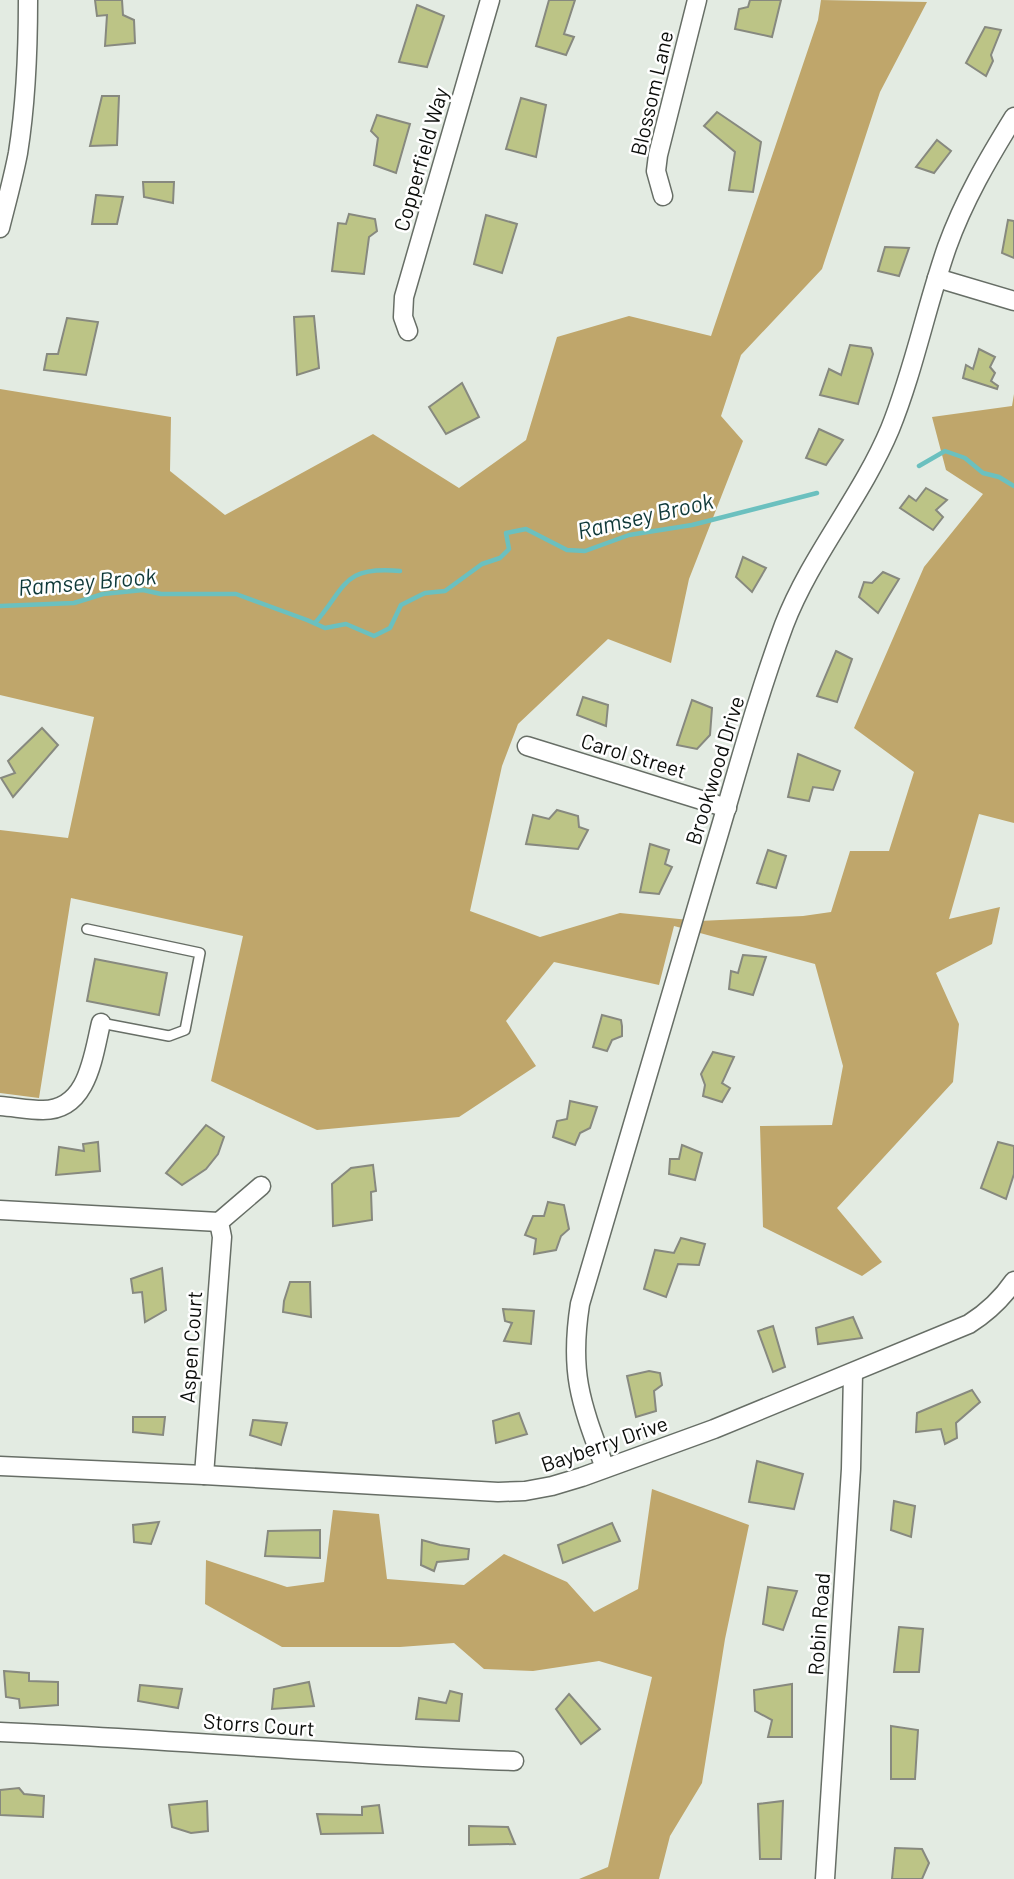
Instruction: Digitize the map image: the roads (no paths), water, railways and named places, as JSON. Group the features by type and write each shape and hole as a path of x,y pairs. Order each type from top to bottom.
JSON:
{"street":[{"path":"0,228 21,127 26,75 28,0"},
{"name":"Copperfield Way","path":"408,331 403,317 404,297 490,0"},
{"name":"Blossom Lane","path":"663,196 656,170 658,155 697,0"},
{"name":"Brookwood Drive","path":"605,1468 576,1380 575,1353 580,1304 759,699 784,626 806,577 865,481 889,430 902,396 937,278 969,195 979,173 1014,117"},
{"path":"937,278 1014,301"},
{"name":"Carol Street","path":"527,747 727,808"},
{"path":"0,1106 46,1110 62,1107 77,1095 89,1073 101,1023"},
{"path":"0,1210 219,1222 261,1186"},
{"name":"Aspen Court","path":"204,1475 222,1237 219,1222"},
{"name":"Bayberry Drive","path":"0,1466 498,1492 552,1486 714,1429 969,1325 1002,1299 1014,1281"},
{"name":"Robin Road","path":"825,1879 851,1469 853,1373"},
{"name":"Storrs Court","path":"0,1732 117,1737 394,1757 514,1761"}],"lane":[{"path":"87,929 200,953 185,1030 169,1036 101,1023"}],"waterway":[{"name":"Ramsey Brook","path":"919,466 945,451 965,458 983,473 999,477 1014,486"},
{"name":"Ramsey Brook","path":"0,606 74,603 103,594 143,590 161,594 236,594 325,628 346,624 374,636 390,628 401,605 425,593 445,591 482,564 500,558 509,549 506,533 526,529 567,550 585,551 629,535 692,525 817,493"},
{"path":"315,623 341,589 356,576 381,570 400,571"}]}
